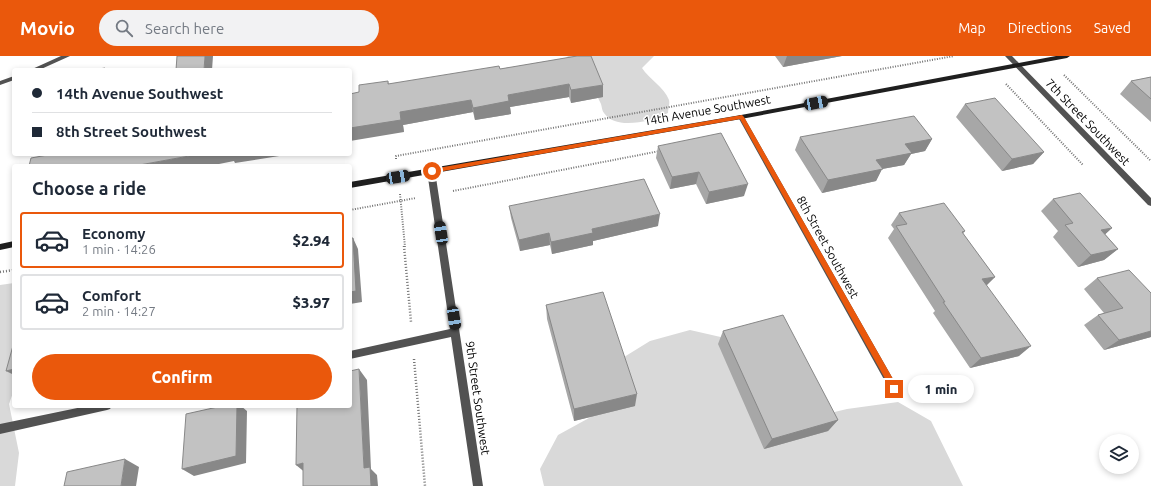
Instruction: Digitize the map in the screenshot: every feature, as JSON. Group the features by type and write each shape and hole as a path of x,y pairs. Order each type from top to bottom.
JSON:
{"street":[{"path":"38,68 67,56"},
{"name":"7th Street Southwest","path":"1008,56 1151,203"},
{"name":"14th Avenue Southwest","path":"352,185 742,117 1067,56"},
{"path":"0,84 12,79"},
{"name":"8th Street Southwest","path":"742,117 894,389"},
{"name":"9th Street Southwest","path":"432,171 478,486"},
{"path":"0,246 12,244"},
{"path":"352,355 456,332"},
{"path":"0,429 98,408"}],"path":[{"path":"396,156 954,56"},
{"path":"1064,76 1151,161"},
{"path":"1005,83 1083,165"},
{"path":"352,210 661,150"},
{"path":"401,201 425,486"},
{"path":"0,272 12,270"}],"shaded area":[{"path":"567,56 654,56 642,68 667,95 669,100 668,113 653,119 634,123 617,122 603,112 601,104 587,78 578,66"},
{"path":"12,283 12,396 9,404 19,453 15,486 0,486 0,285"},
{"path":"690,330 725,338 797,421 847,409 898,402 931,421 963,486 544,486 540,469 558,435 589,418 609,398 616,362 650,341"}],"building":[{"path":"177,56 205,56 204,68 176,68"},
{"path":"577,56 591,56 603,85 571,90 569,84 508,95 509,101 473,108 471,100 400,112 401,120 352,128 352,94 359,92 359,85 388,81 388,84 499,66 500,69"},
{"path":"1151,77 1151,99 1131,81"},
{"path":"995,98 1044,152 1012,159 965,104"},
{"path":"914,116 932,139 905,144 912,153 876,160 883,169 828,180 800,137"},
{"path":"721,133 748,184 709,192 699,172 672,177 658,146"},
{"path":"42,156 189,156 145,164 30,164 31,158"},
{"path":"644,179 660,214 592,229 593,233 551,242 549,233 519,240 509,206"},
{"path":"1080,193 1112,228 1101,230 1118,249 1091,255 1065,225 1073,223 1053,199"},
{"path":"944,203 965,231 962,232 995,277 982,279 1031,346 981,358 943,302 945,302 896,226 907,224 899,213"},
{"path":"352,238 353,238 356,291 352,292"},
{"path":"1129,270 1151,293 1151,331 1119,340 1098,315 1123,308 1097,278"},
{"path":"603,292 637,394 574,409 546,305"},
{"path":"783,315 838,420 772,439 723,331"},
{"path":"12,349 12,370 6,371"},
{"path":"359,369 364,468 370,467 371,486 303,486 303,463 296,465 297,408 352,408 352,371"},
{"path":"213,408 237,408 236,456 182,469 186,414"},
{"path":"125,459 121,486 64,486 67,472"}],"route":[{"path":"432,171 742,117 894,389"}]}
